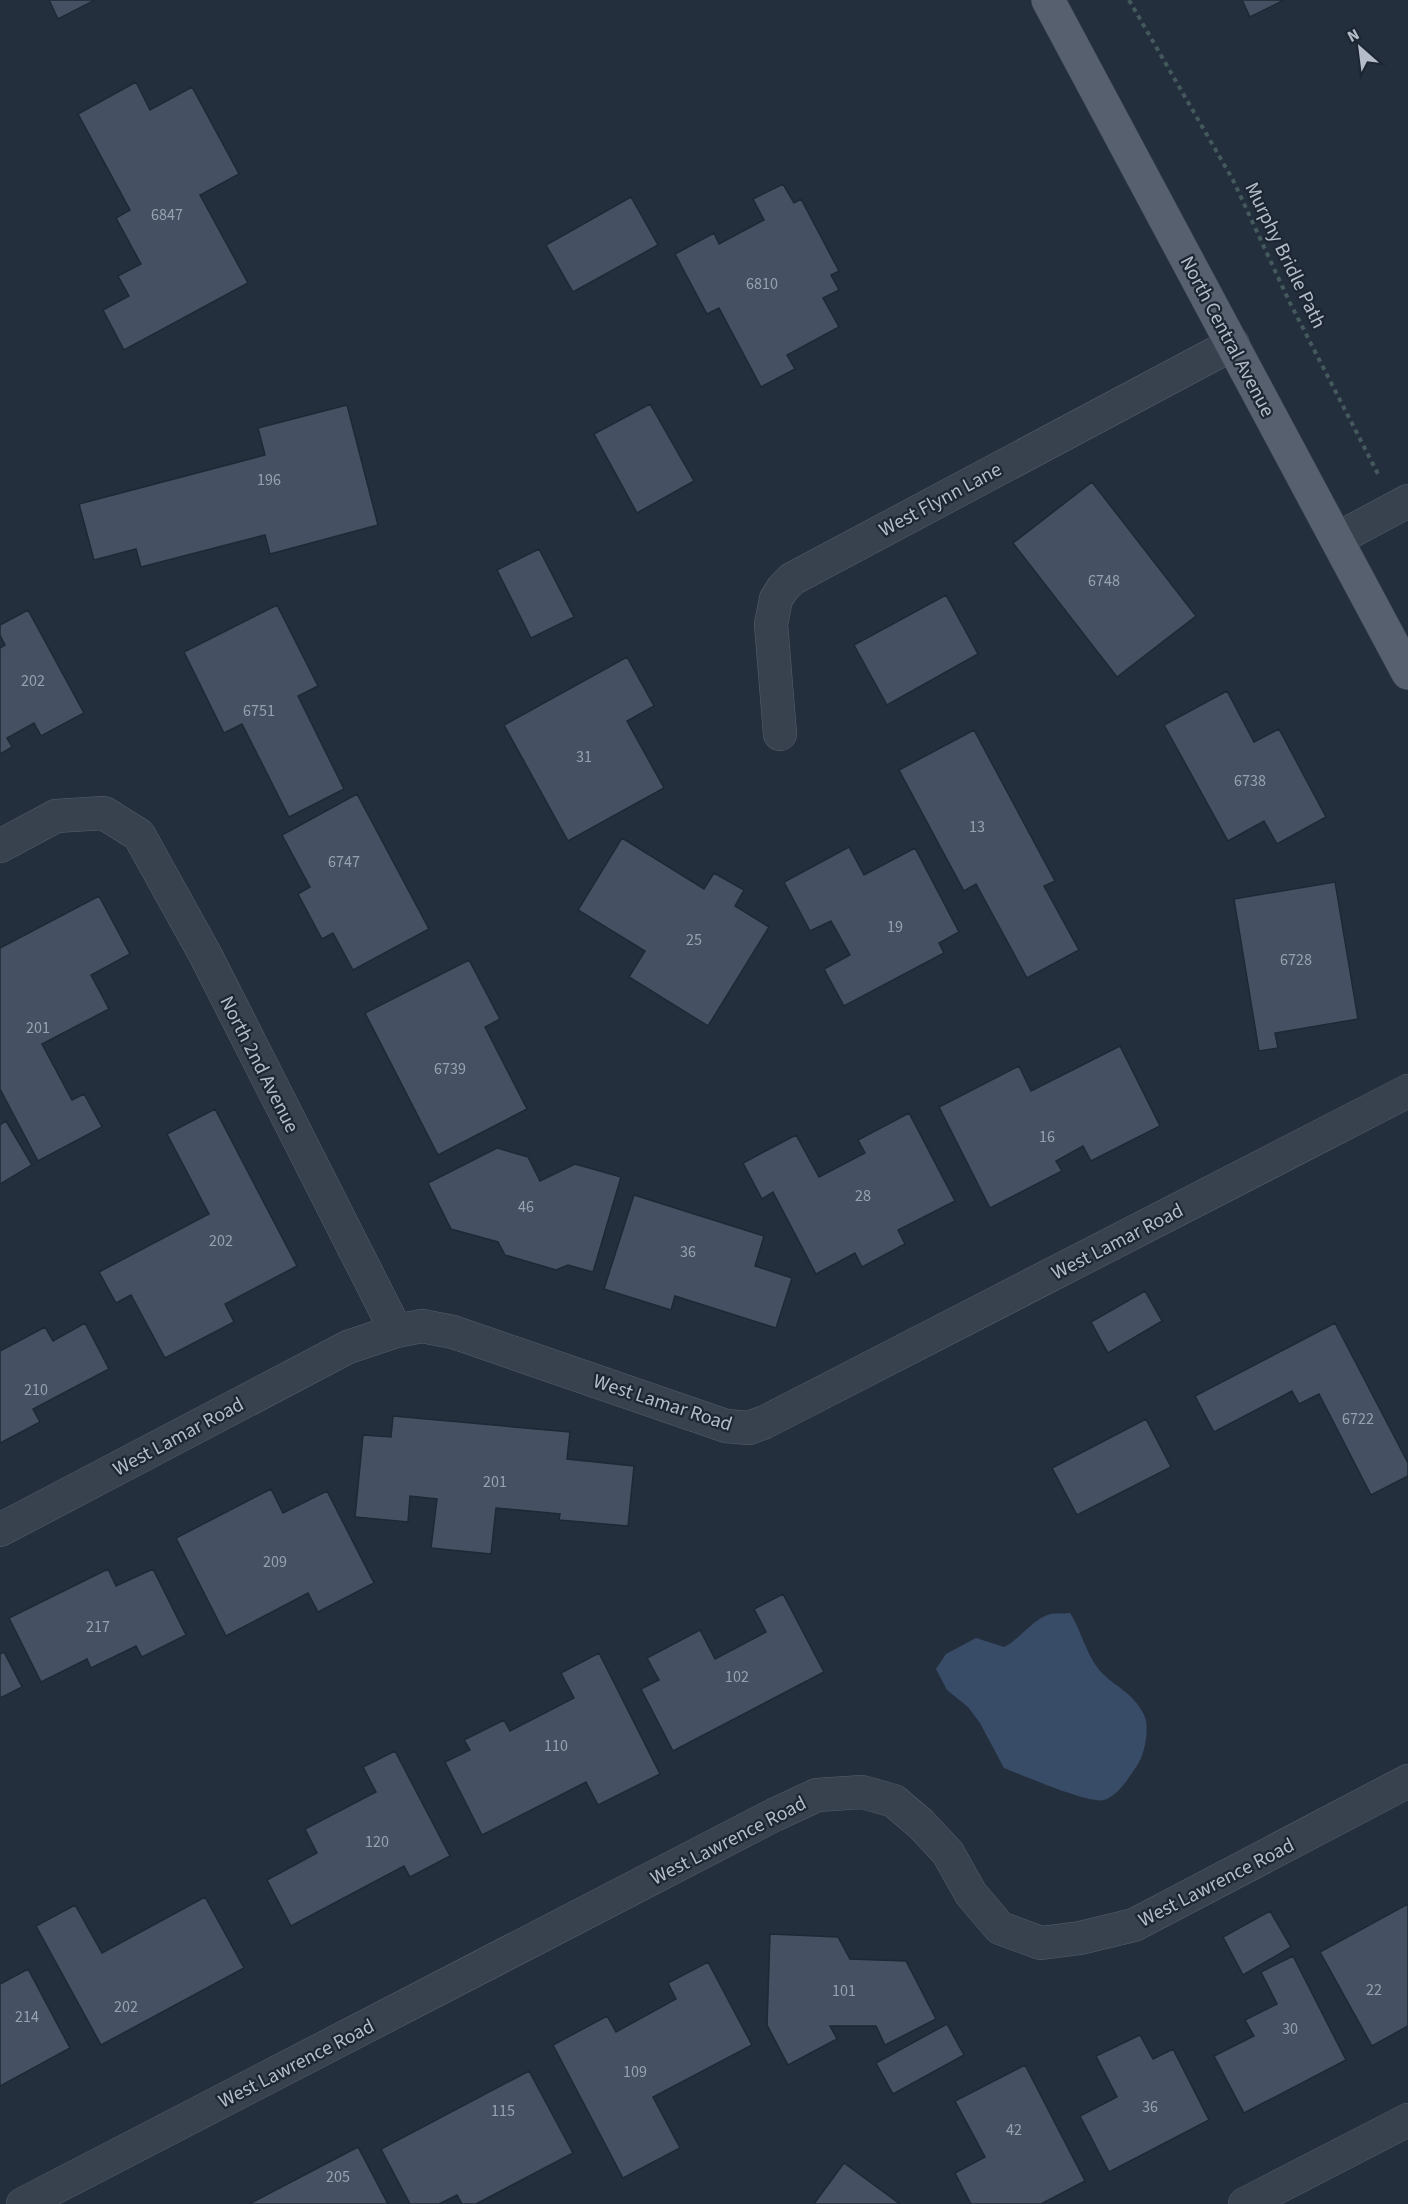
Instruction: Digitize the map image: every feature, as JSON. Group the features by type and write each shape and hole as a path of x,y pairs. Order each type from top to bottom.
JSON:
{"main road":[{"name":"North Central Avenue","path":"1048,0 1408,673"}],"street":[{"name":"West Flynn Lane","path":"780,734 771,624 776,599 792,579 1233,344"},
{"path":"1337,539 1402,505"},
{"name":"North 2nd Avenue","path":"0,846 57,816 104,813 140,835 206,956 396,1331"},
{"name":"West Lamar Road","path":"0,1530 328,1357 396,1331 422,1326 453,1332 726,1426 749,1428 776,1417 1408,1091"},
{"name":"West Lawrence Road","path":"23,2204 774,1815 817,1795 862,1792 894,1801 921,1824 948,1853 971,1894 1000,1928 1041,1943 1080,1938 1134,1925 1408,1781"},
{"path":"1245,2204 1408,2120"}],"path":[{"name":"Murphy Bridle Path","path":"1129,0 1233,180 1289,301 1402,505"}],"water":[{"path":"1070,1613 1097,1667 1134,1700 1146,1720 1146,1740 1141,1759 1119,1790 1104,1800 1085,1798 1004,1768 980,1723 968,1707 947,1690 936,1669 946,1654 976,1638 1004,1647 1045,1616"}],"building":[{"path":"49,0 95,0 58,19"},
{"path":"1242,0 1284,0 1250,17"},
{"path":"136,82 150,110 192,87 239,174 200,195 248,283 124,350 103,310 129,296 118,276 141,264 116,218 130,210 78,114"},
{"path":"783,184 794,203 801,199 839,271 831,275 839,290 823,298 839,327 787,355 795,369 761,387 719,308 707,314 675,254 714,233 719,244 764,220 753,199"},
{"path":"631,197 658,245 573,292 546,245"},
{"path":"650,404 694,481 637,513 594,434"},
{"path":"347,405 378,525 270,554 265,535 141,567 136,549 94,560 79,504 265,455 258,428"},
{"path":"1092,482 1196,616 1117,677 1013,543"},
{"path":"539,549 574,617 531,638 497,570"},
{"path":"946,595 978,654 887,705 854,645"},
{"path":"277,605 318,686 298,696 344,789 289,817 242,724 224,733 184,652"},
{"path":"28,610 84,713 41,736 34,723 7,738 12,747 0,754 0,648 5,645 0,635 0,625"},
{"path":"627,657 654,706 627,721 664,788 568,841 504,725"},
{"path":"1227,691 1254,742 1279,729 1326,817 1277,844 1264,821 1228,841 1164,725"},
{"path":"974,730 1055,881 1044,886 1079,950 1027,978 976,884 964,891 899,770"},
{"path":"357,794 429,929 353,970 333,933 322,939 298,894 310,887 282,835"},
{"path":"622,838 704,889 714,873 744,890 735,906 769,927 708,1026 629,977 645,951 578,910"},
{"path":"849,847 864,875 915,848 959,932 939,943 944,953 844,1006 824,969 850,955 831,921 810,931 784,882"},
{"path":"1335,882 1358,1019 1275,1033 1278,1048 1259,1051 1234,899"},
{"path":"99,896 130,954 91,975 109,1009 42,1044 72,1100 84,1094 102,1127 38,1161 0,1089 0,948"},
{"path":"469,960 500,1019 485,1027 527,1109 438,1155 365,1013"},
{"path":"1120,1046 1160,1126 1091,1161 1083,1146 1056,1161 1062,1171 990,1208 939,1107 1019,1066 1031,1091"},
{"path":"215,1109 297,1266 225,1304 234,1322 165,1358 131,1295 116,1303 99,1272 209,1214 167,1134"},
{"path":"909,1113 955,1201 898,1230 905,1244 862,1267 855,1253 816,1274 773,1192 762,1199 743,1163 796,1135 819,1177 865,1153 858,1140"},
{"path":"6,1121 32,1165 0,1184 0,1125"},
{"path":"497,1148 528,1157 540,1181 575,1164 621,1177 593,1272 568,1265 556,1270 505,1255 498,1242 451,1229 428,1183"},
{"path":"634,1195 764,1236 755,1266 792,1278 776,1328 675,1296 671,1310 604,1289"},
{"path":"1145,1291 1162,1321 1108,1353 1091,1322"},
{"path":"85,1323 109,1369 33,1409 40,1422 0,1443 0,1351 45,1327 53,1341"},
{"path":"1335,1323 1408,1463 1408,1476 1371,1495 1319,1394 1299,1404 1292,1391 1214,1432 1195,1396"},
{"path":"393,1416 570,1432 567,1459 634,1466 628,1526 559,1520 560,1514 496,1508 491,1554 431,1548 437,1499 410,1496 408,1522 355,1517 363,1435 391,1437"},
{"path":"1146,1419 1171,1467 1077,1515 1052,1468"},
{"path":"271,1489 283,1513 327,1491 374,1583 318,1612 308,1593 226,1636 176,1538"},
{"path":"108,1569 116,1586 153,1569 186,1635 142,1657 136,1646 91,1668 87,1659 41,1682 9,1618"},
{"path":"783,1594 824,1672 673,1751 641,1689 659,1680 647,1658 700,1630 715,1659 766,1632 754,1609"},
{"path":"4,1652 22,1687 0,1698 0,1654"},
{"path":"599,1653 660,1774 598,1805 586,1782 482,1835 445,1762 470,1750 464,1740 504,1720 510,1731 574,1698 561,1673"},
{"path":"395,1751 450,1856 410,1877 404,1866 291,1926 267,1880 317,1853 305,1829 376,1792 363,1767"},
{"path":"205,1897 244,1968 101,2045 36,1926 75,1905 102,1953"},
{"path":"1408,1904 1408,2026 1372,2046 1320,1952"},
{"path":"1270,1911 1291,1947 1243,1975 1223,1937"},
{"path":"770,1934 838,1937 850,1959 906,1961 936,2019 885,2045 876,2026 830,2026 837,2039 788,2065 767,2025"},
{"path":"1293,1956 1346,2060 1244,2113 1214,2056 1254,2036 1245,2020 1277,2004 1261,1972"},
{"path":"708,1962 752,2045 653,2097 680,2148 623,2178 553,2045 607,2016 616,2032 676,1999 668,1983"},
{"path":"28,1969 70,2048 0,2086 0,1984"},
{"path":"947,2024 964,2055 893,2094 876,2063"},
{"path":"1140,2035 1153,2059 1173,2049 1209,2120 1109,2172 1080,2116 1117,2097 1096,2056"},
{"path":"1025,2065 1085,2181 1041,2204 971,2204 955,2173 985,2157 955,2101"},
{"path":"529,2071 573,2153 476,2204 462,2204 457,2195 439,2204 410,2204 381,2149"},
{"path":"358,2147 388,2204 249,2204"},
{"path":"844,2163 900,2204 814,2204"}]}
